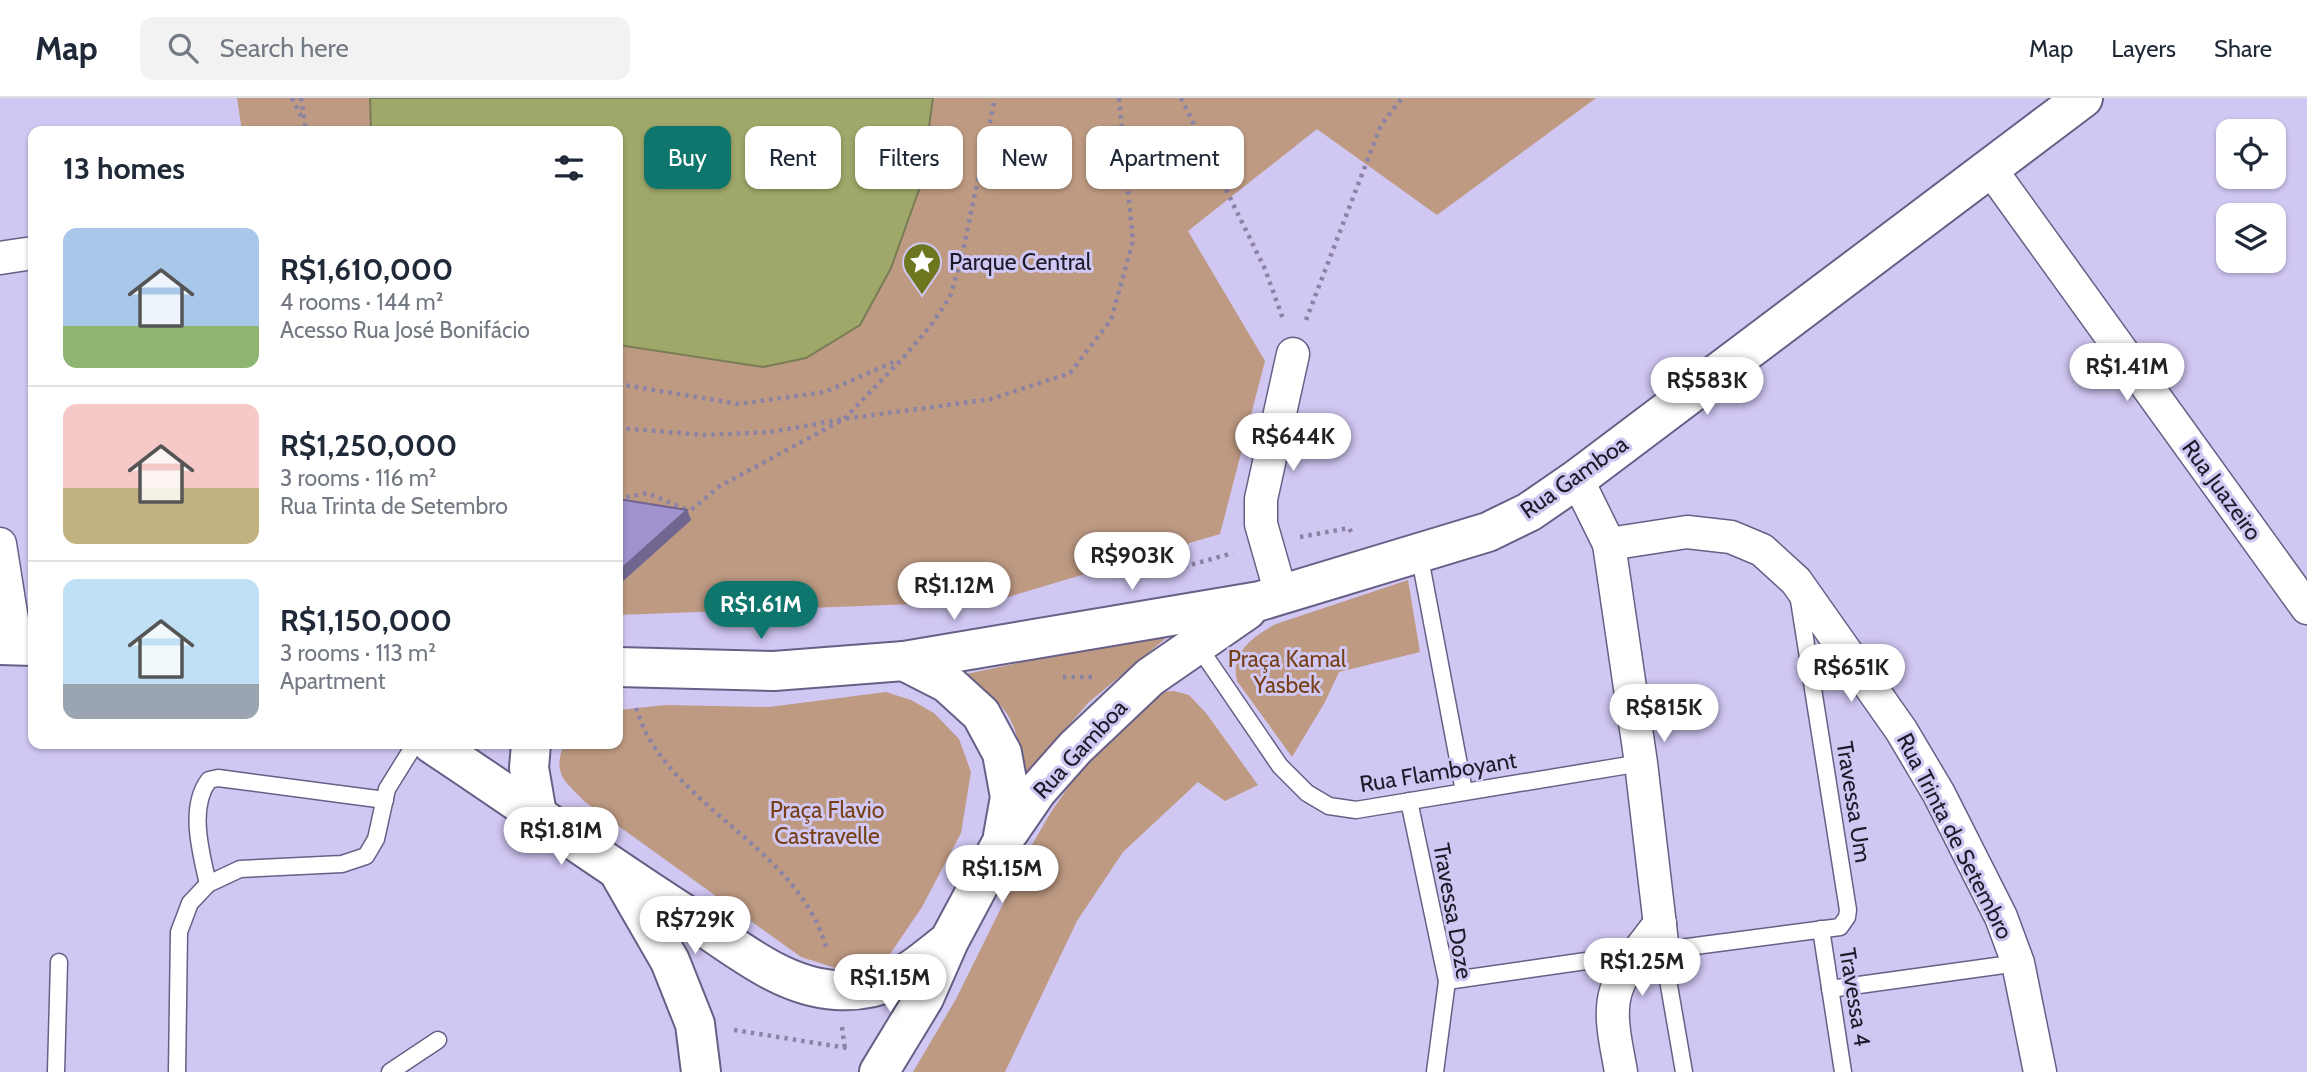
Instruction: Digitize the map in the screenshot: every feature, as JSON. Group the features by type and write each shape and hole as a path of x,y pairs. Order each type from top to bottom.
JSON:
{"main road":[{"name":"Rua Gamboa","path":"623,668 774,671 904,661 1271,597 1488,531 1529,512 1577,479 2083,98"},
{"name":"Rua Gamboa","path":"885,1064 924,998 949,941 1002,842 1037,791 1075,748 1150,677 1196,643 1271,597"},
{"path":"904,661 947,683 981,714 997,743 1002,753 1010,797 1002,842"},
{"path":"440,749 618,872 772,970 803,984 836,990 884,985 907,975 949,941"},
{"path":"531,749 529,768 537,814"},
{"path":"618,872 670,961 695,1024 701,1072"}],"street":[{"name":"Rua Juazeiro","path":"1989,167 2307,608"},
{"path":"0,258 28,254"},
{"path":"1271,597 1261,524 1261,499 1293,354"},
{"path":"1577,479 1609,544 1641,763 1654,942 1625,972 1615,993 1613,1017 1621,1072"},
{"name":"Rua Trinta de Setembro","path":"1609,544 1687,532 1731,537 1762,550 1796,581 1901,730 1926,772 2001,917 2018,963 2040,1072"},
{"path":"0,544 17,645"}],"lane":[{"path":"1419,553 1464,791"},
{"name":"Travessa Um","path":"1796,581 1848,910 1847,918 1840,927 1821,929"},
{"name":"Rua Flamboyant","path":"1196,643 1280,766 1307,793 1329,806 1356,810 1641,763"},
{"path":"177,1072 179,932 190,903 208,884 240,869 342,864 366,856 376,839 392,780 412,749"},
{"path":"208,884 196,832 203,787 209,779 385,800"},
{"name":"Travessa Doze","path":"1409,801 1447,981 1435,1072"},
{"path":"1447,981 1654,942 1821,929"},
{"name":"Travessa 4","path":"1821,929 1843,1072"},
{"path":"1654,942 1684,1072"},
{"path":"56,1072 59,962"},
{"path":"1830,989 2018,963"},
{"path":"390,1072 438,1040"}],"path":[{"path":"292,98 303,120"},
{"path":"301,98 305,126"},
{"path":"680,518 720,486 844,419 932,324 950,297 961,260 995,98"},
{"path":"623,428 704,435 771,432 991,399 1070,373 1111,320 1133,241 1119,98"},
{"path":"1181,98 1265,269 1293,354"},
{"path":"1293,354 1381,125 1402,98"},
{"path":"623,385 739,404 825,392 903,358"},
{"path":"623,498 647,493 690,511"},
{"path":"623,678 645,732 676,774 771,862 799,894 816,919 827,947 836,990 846,1048 843,1056"},
{"path":"695,1024 846,1048 885,1064"}],"green space":[{"name":"Parque Central","path":"237,98 1596,98 1437,215 1317,129 1244,187 1244,126 1086,126 1086,189 1241,189 1188,231 1265,361 1220,534 994,601 623,615 623,126 241,126"},
{"name":"Praça Kamal Yasbek","path":"1408,580 1420,652 1339,672 1325,702 1292,757 1237,681 1237,662 1245,646 1276,624"},
{"path":"1177,629 1089,702 1018,783 1020,749 1017,735 1006,712 990,695 957,676"},
{"path":"1174,691 1189,695 1206,713 1258,785 1225,801 1198,782 1123,852 1077,921 1005,1072 913,1072 956,999 1051,812 1079,772 1114,732 1159,692"},
{"name":"Praça Flavio Castravelle","path":"886,692 911,700 934,713 959,739 971,772 961,833 922,907 888,957 848,972 801,957 585,802 566,782 560,770 562,749 623,749 623,709 666,705 769,707"}],"shaded area":[{"path":"370,98 933,98 929,126 855,126 855,189 919,189 891,268 860,325 806,358 763,367 623,346 623,126 371,126"}],"building":[{"path":"623,500 687,510 623,567"}],"place":[{"name":"Parque Central","path":"922,296"}]}
